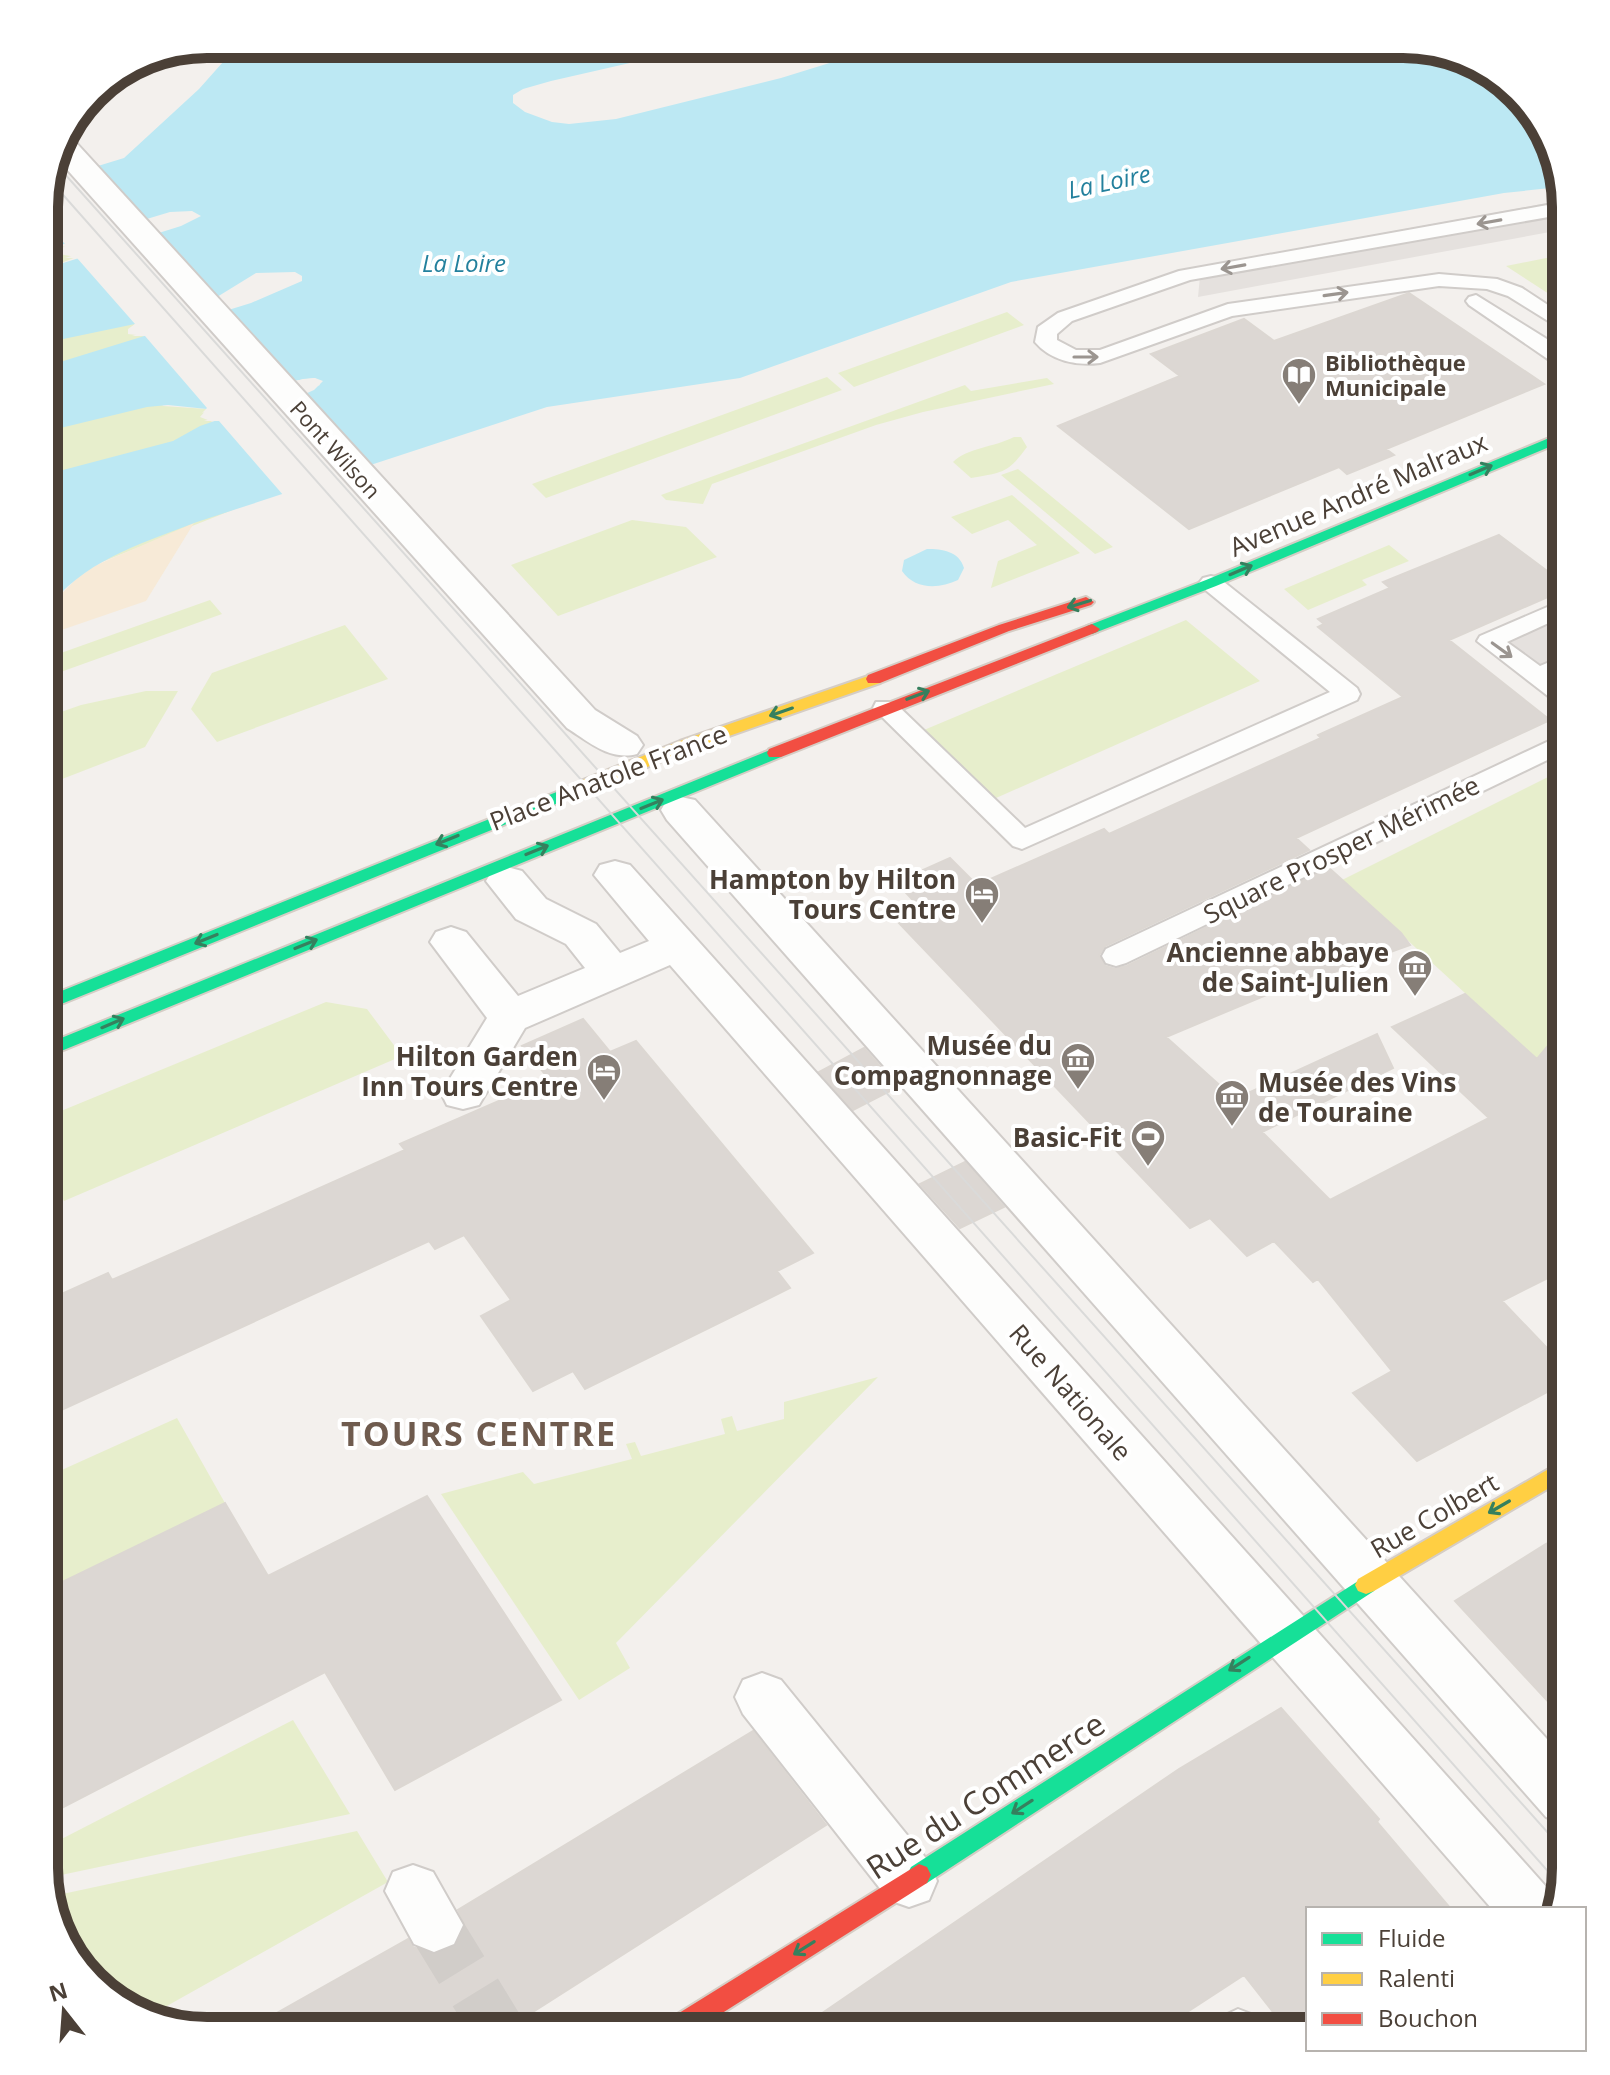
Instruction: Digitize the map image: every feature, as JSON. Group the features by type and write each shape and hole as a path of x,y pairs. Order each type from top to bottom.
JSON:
{"main road":[{"name":"Avenue André Malraux","path":"1169,599 1210,573 1552,431"},
{"name":"Place Anatole France","path":"58,999 686,745 855,687 1004,628 1106,596"},
{"name":"Place Anatole France","path":"58,1046 885,708 1169,599"},
{"name":"Rue Colbert","path":"1328,1608 1552,1476"},
{"name":"Rue du Commerce","path":"694,2017 1328,1608"}],"street":[{"name":"Pont Wilson","path":"68,152 581,719 623,745"},
{"name":"Rue Nationale","path":"681,810 1328,1608 1528,1907"},
{"name":"Rue Nationale","path":"615,875 676,946 1328,1608 1552,1788"},
{"path":"507,881 531,909 581,934 613,973"},
{"path":"451,942 510,1017"},
{"path":"463,1093 510,1017 676,946"},
{"path":"762,1697 909,1881"}],"lane":[{"path":"1552,210 1186,275 1065,317 1046,332 1046,342 1065,355 1093,358 1109,355 1228,310 1439,280 1490,283 1515,292 1552,317"},
{"path":"1476,301 1552,352"},
{"path":"885,708 1022,840 1348,694 1210,573"},
{"path":"1552,612 1489,641 1552,686"},
{"path":"1539,676 1552,670"},
{"name":"Square Prosper Mérimée","path":"1116,956 1552,748"}],"green space":[{"path":"66,246 59,254 76,257 58,264 58,247"},
{"path":"1552,257 1552,296 1506,266"},
{"path":"58,272 135,324 128,329 128,334 145,336 115,347 163,406 207,409 200,417 213,422 187,434 245,505 58,579"},
{"path":"1007,312 1024,325 854,387 838,373"},
{"path":"827,377 842,390 546,498 532,484"},
{"path":"1047,378 1054,384 876,425 712,484 703,504 666,500 661,495 965,385 971,391"},
{"path":"1021,437 1027,447 1004,470 971,478 953,462 966,454"},
{"path":"1018,469 1113,547 1095,554 1001,475"},
{"path":"1012,495 1080,553 991,588 998,561 1037,545 1008,520 972,534 951,517"},
{"path":"632,520 686,527 717,557 558,616 511,565"},
{"path":"1389,545 1409,561 1362,580 1367,585 1308,610 1284,589"},
{"path":"210,600 222,614 58,673 58,654"},
{"path":"1186,620 1260,681 996,798 924,730"},
{"path":"345,625 388,679 217,742 191,709 212,673"},
{"path":"146,691 178,691 145,747 58,781 58,713"},
{"path":"1552,775 1552,1043 1539,1061 1342,880"},
{"path":"326,1002 367,1009 402,1056 64,1201 58,1190 58,1112"},
{"path":"878,1377 616,1643 630,1668 579,1700 441,1494 523,1472 534,1484 632,1459 626,1444 635,1442 641,1456 725,1434 721,1419 732,1416 737,1431 784,1419 784,1402"},
{"path":"177,1418 225,1503 58,1584 58,1472"},
{"path":"293,1720 350,1814 58,1876 58,1841"},
{"path":"357,1831 388,1882 161,2009 124,1992 95,1966 73,1934 60,1894"}],"sand":[{"path":"194,523 146,601 58,631 58,598 85,570"}],"shaded area":[{"path":"1552,202 1552,232 1198,297 1201,266"},
{"path":"1552,622 1552,686 1500,644"}],"water":[{"name":"La Loire","path":"227,58 652,58 551,81 513,95 513,103 525,112 552,122 569,124 616,119 781,78 846,58 1412,58 1469,73 1508,102 1537,141 1551,188 1504,193 1011,282 740,378 547,407 152,539 94,567 58,596 58,471 173,441 200,426 320,385 315,378 303,379 207,409 168,405 147,407 58,429 58,363 251,303 302,281 302,276 295,272 256,273 217,297 135,324 58,340 58,265 181,226 201,216 192,211 170,212 58,246 61,177 124,158 199,89"},
{"path":"927,549 944,551 962,562 964,568 958,580 928,586 907,577 902,571 904,560"}],"pier":[{"path":"94,163 147,220 166,218 59,251 66,245 58,237 58,198 62,172"},
{"path":"170,225 159,233 217,297 226,295 218,301 128,330 135,324 77,258 65,258"},
{"path":"243,301 229,310 291,381 315,378 323,381 305,394 371,468 284,496 219,421 204,421 317,383 293,385 202,413 207,408 145,336 132,336"}],"building":[{"name":"Bibliothèque Municipale","path":"1409,293 1544,384 1386,449 1394,455 1347,474 1339,467 1189,529 1058,426 1180,376 1151,354 1244,319 1274,341"},
{"path":"1499,535 1552,575 1552,595 1449,640 1550,720 1296,838 1309,850 1105,946 1099,955 1105,966 1115,969 1127,966 1329,868 1401,933 1410,945 1318,978 1314,975 1166,1037 1235,1099 1377,1034 1393,1068 1262,1132 1330,1200 1489,1118 1392,1027 1465,994 1537,1059 1552,1041 1552,1276 1502,1301 1552,1353 1552,1389 1417,1461 1353,1393 1392,1371 1318,1279 1313,1282 1274,1241 1247,1256 1210,1218 1190,1228 899,923 924,912 896,882 950,858 977,885 1104,829 1109,834 1321,738 1318,735 1403,697 1318,627 1324,624 1318,619 1390,588 1383,582"},
{"path":"583,1019 610,1052 636,1041 813,1253 777,1271 790,1288 585,1389 573,1371 533,1391 481,1316 511,1300 464,1235 435,1249 429,1241 58,1412 58,1296 108,1273 112,1280 194,1244 405,1150 400,1144 549,1079 522,1046"},
{"path":"864,1048 898,1087 853,1110 819,1072"},
{"path":"965,1162 1004,1207 960,1228 920,1184"},
{"path":"427,1496 561,1700 395,1790 325,1672 58,1810 58,1584 225,1503 268,1576"},
{"path":"1552,1542 1552,1706 1455,1601"},
{"path":"1281,1708 1379,1819 1377,1822 1449,1907 1306,1907 1306,2017 1277,2017 1244,1975 1180,2017 816,2017 1179,1769"},
{"path":"753,1731 826,1825 525,2017 270,2017 408,1939 413,1947 433,1955 455,1947 466,1926 458,1910"}],"tunnel":[{"path":"434,1925 490,2017"}],"tram line":[{"path":"62,171 1552,1837"},
{"path":"59,190 1552,1875"}],"traffic: fast":[{"path":"1092,629 1211,583 1552,441"},
{"path":"58,1046 775,753"},
{"path":"58,999 584,786"},
{"path":"919,1875 1366,1585"}],"traffic: slow":[{"path":"584,786 686,745 874,679"},
{"path":"1366,1585 1552,1476"}],"traffic: jam":[{"path":"874,679 1004,628 1086,602"},
{"path":"775,753 1092,629"},
{"path":"694,2017 919,1875"}],"place":[{"name":"Bibliothèque Municipale","path":"1299,406"},
{"name":"Hampton by Hilton Tours Centre","path":"982,925"},
{"name":"Ancienne abbaye de Saint-Julien","path":"1415,998"},
{"name":"Musée du Compagnonnage","path":"1078,1091"},
{"name":"Hilton Garden Inn Tours Centre","path":"604,1102"},
{"name":"Musée des Vins de Touraine","path":"1232,1128"},
{"name":"Basic-Fit","path":"1148,1168"}],"district":[{"name":"TOURS CENTRE","path":"479,1433"}]}
